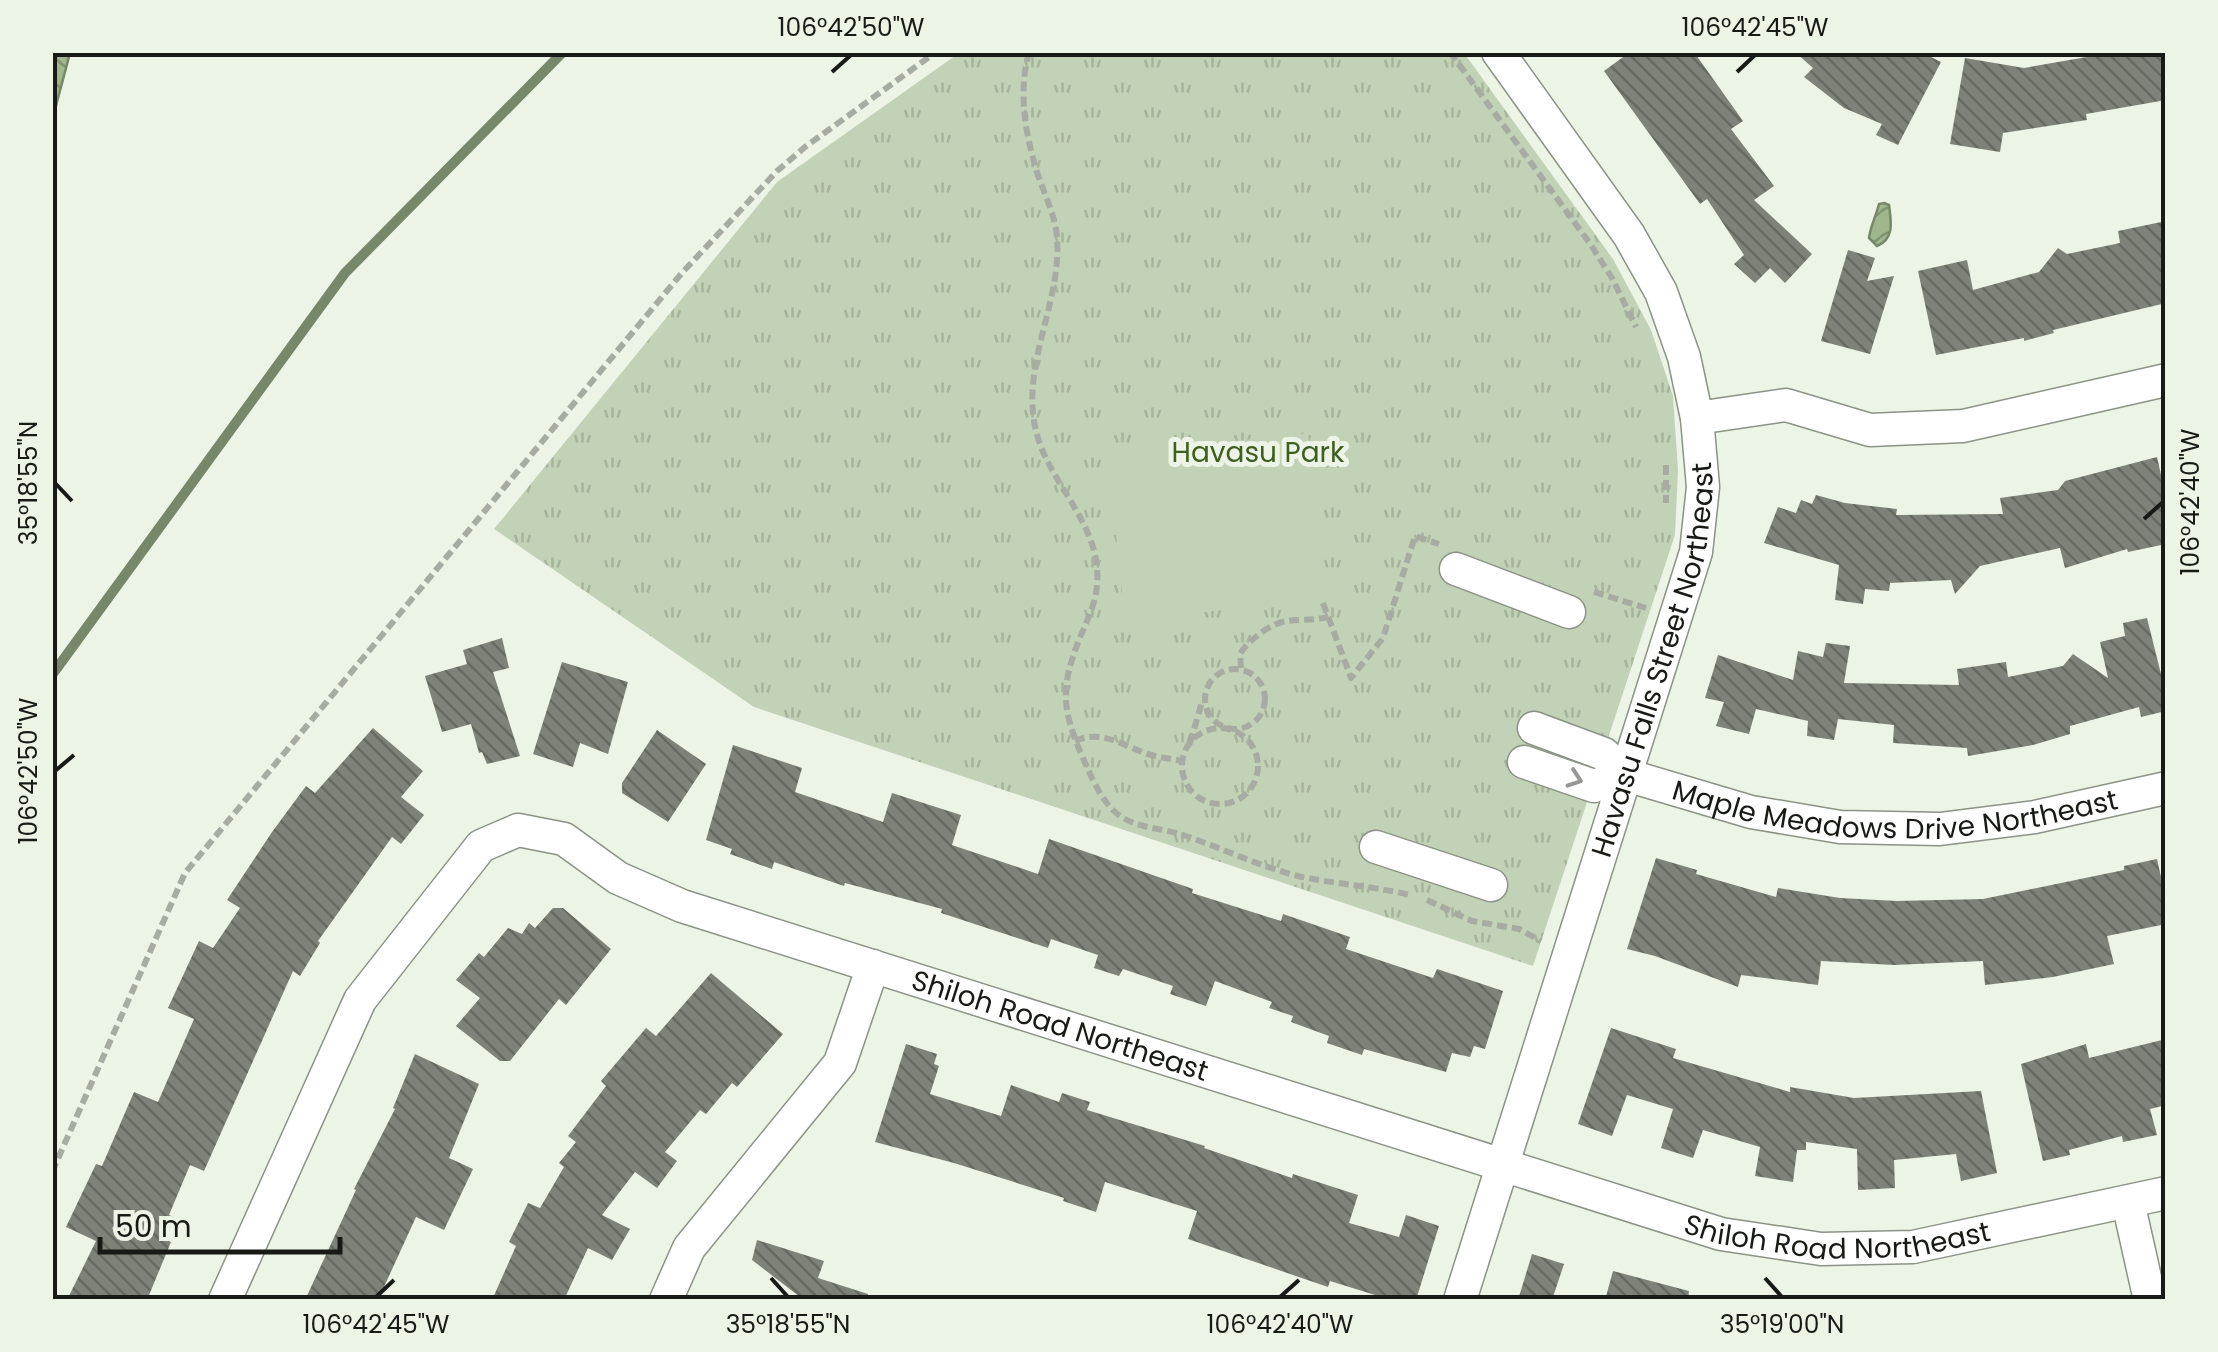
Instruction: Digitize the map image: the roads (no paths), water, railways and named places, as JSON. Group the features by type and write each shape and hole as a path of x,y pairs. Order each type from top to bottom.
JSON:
{"street":[{"name":"Havasu Falls Street Northeast","path":"1460,1300 1696,552 1703,487 1698,418 1684,358 1661,292 1629,236 1498,52"},
{"path":"1698,418 1786,404 1870,430 1963,426 2166,380"},
{"path":"1456,570 1569,612"},
{"path":"1524,762 1594,786 1626,775 1604,754 1534,728"},
{"name":"Maple Meadows Drive Northeast","path":"1626,775 1750,812 1840,827 1940,829 2035,818 2166,788"},
{"name":"Shiloh Road Northeast","path":"225,1300 360,1000 481,846 518,830 564,839 618,878 682,906 1721,1234 1821,1249 1913,1247 2166,1193"},
{"path":"1376,847 1491,885"},
{"path":"666,1300 689,1248 840,1063 873,966"},
{"path":"2128,1202 2150,1300"}],"water":[{"path":"52,53 70,53 53,117"},
{"path":"1879,204 1889,205 1890,229 1887,239 1877,246 1869,238"}],"waterway":[{"path":"52,675 345,273 563,52"}],"park label":[{"name":"Havasu Park","path":"1258,452"}]}
